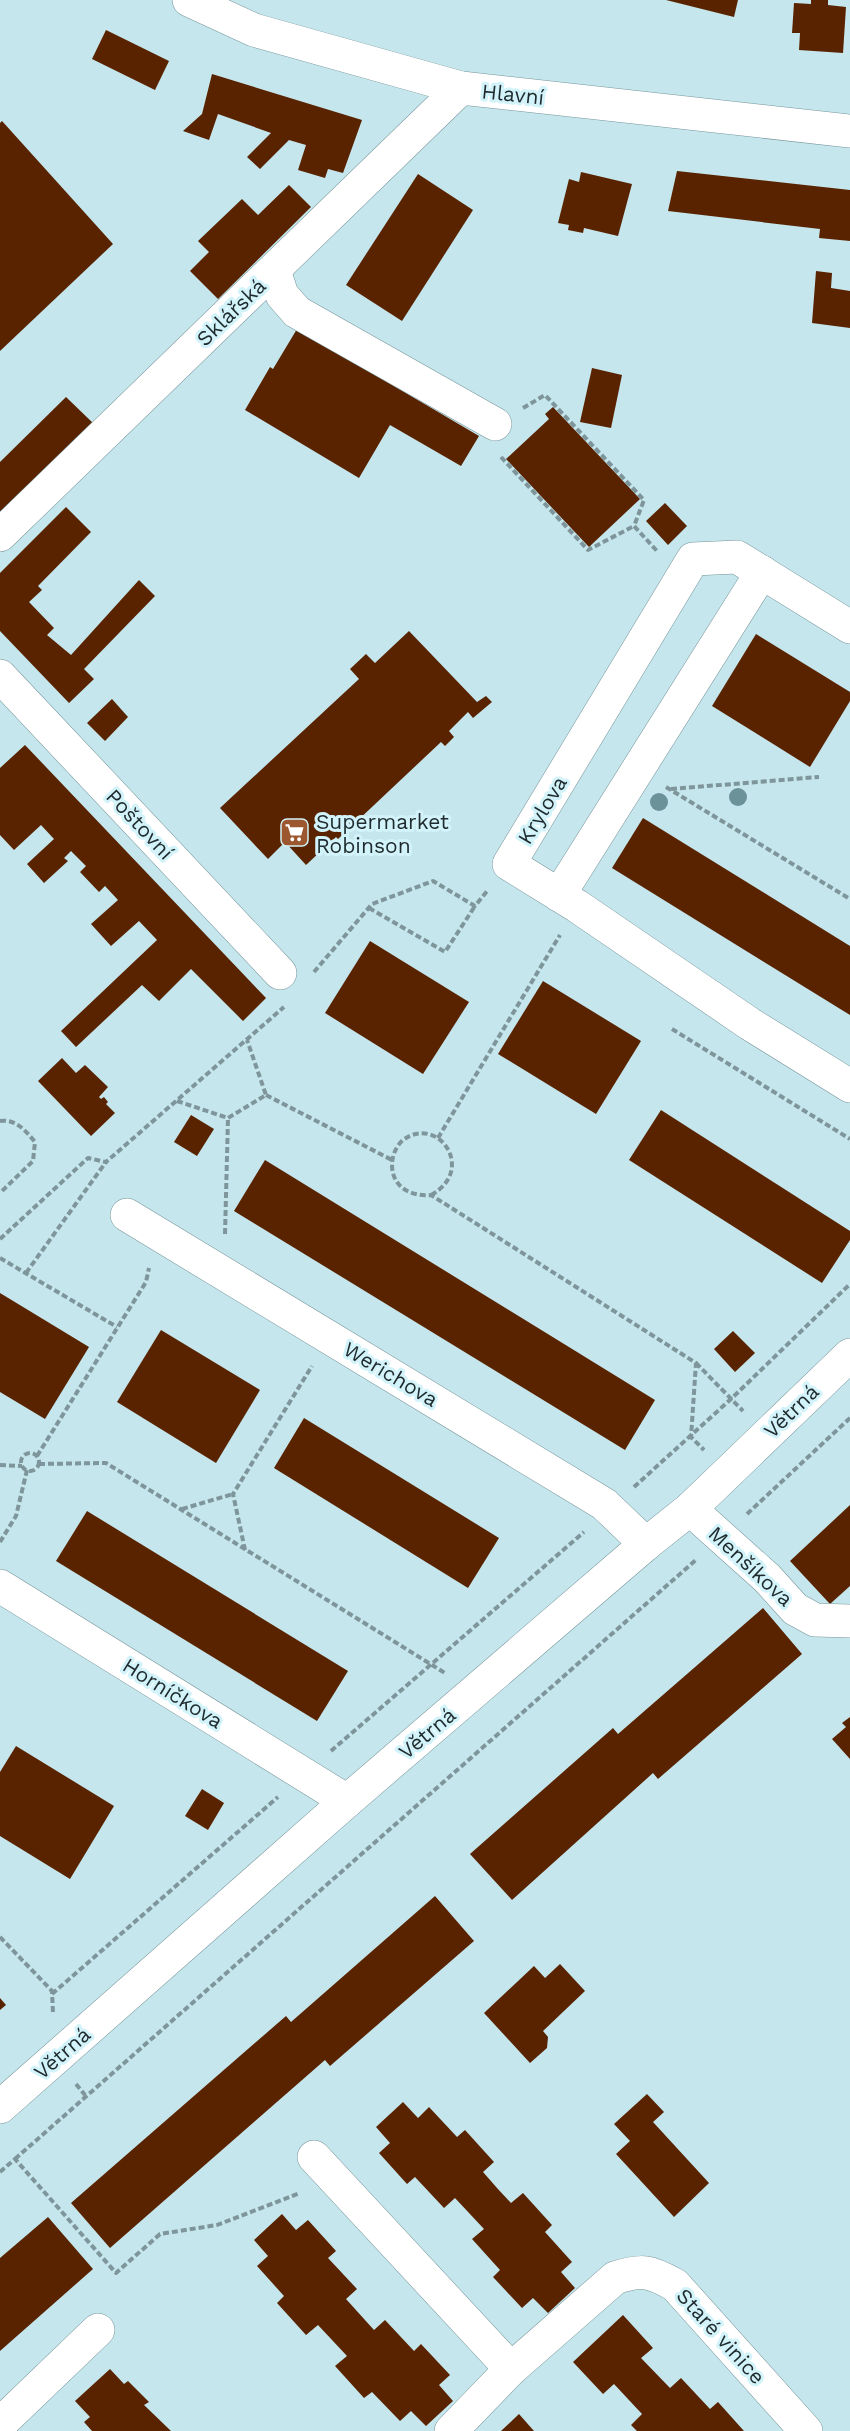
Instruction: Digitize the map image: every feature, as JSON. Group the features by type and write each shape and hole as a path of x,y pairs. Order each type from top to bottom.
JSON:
{"street":[{"name":"Hlavní","path":"189,0 254,30 461,88 850,131"},
{"name":"Sklářská","path":"0,535 461,88"},
{"path":"274,270 282,295 297,312 495,424"},
{"name":"Krylova","path":"850,627 737,557 693,559 509,864 568,901 750,1024 850,1086"},
{"path":"568,901 637,770 762,572"},
{"name":"Poštovní","path":"0,676 293,984"},
{"name":"Werichova","path":"127,1215 610,1509 646,1544"},
{"name":"Větrná","path":"0,2107 347,1801 646,1544 690,1509 850,1355"},
{"name":"Menšíkova","path":"690,1509 767,1578 795,1609 815,1620 850,1621"},
{"name":"Horníčkova","path":"0,1586 347,1801"},
{"path":"319,2163 511,2369"},
{"name":"Staré vinice","path":"451,2431 511,2369 615,2278 635,2271 658,2276 675,2284 806,2431"},
{"path":"5,2425 98,2330"}],"path":[{"path":"495,424 501,457 588,550 634,526 644,500 545,395"},
{"path":"634,526 681,578"},
{"path":"637,770 850,899"},
{"path":"669,789 819,777"},
{"path":"369,908 445,952 475,906 509,864"},
{"path":"26,1273 106,1162 247,1040 293,984 372,904 433,881 475,906"},
{"path":"438,1138 568,901"},
{"path":"672,1029 850,1138"},
{"path":"247,1040 266,1095 392,1160"},
{"path":"177,1101 228,1118 266,1095"},
{"path":"207,1263 226,1233 228,1118"},
{"path":"0,1121 8,1120 22,1127 35,1142 33,1161 0,1193"},
{"path":"419,1134 438,1138 446,1145 453,1163 447,1183 431,1195 420,1196 402,1188 392,1171 392,1160 401,1142 419,1134"},
{"path":"0,1239 88,1158 106,1162"},
{"path":"431,1195 696,1363 726,1394"},
{"path":"39,1464 37,1456 146,1282 158,1233"},
{"path":"0,1258 117,1327"},
{"path":"52,1994 691,1437 850,1284"},
{"path":"181,1510 233,1494 330,1337"},
{"path":"696,1363 691,1437 727,1474"},
{"path":"0,2172 721,1537 850,1418"},
{"path":"0,1542 16,1516 25,1468 22,1458 26,1454 37,1456"},
{"path":"0,1465 33,1470 39,1464 106,1463 476,1692"},
{"path":"233,1494 245,1550"},
{"path":"0,1937 52,1991 53,2030 42,2042 85,2095"},
{"path":"15,2159 116,2273 160,2234 218,2224 297,2195 319,2163"}],"building":[{"path":"666,0 738,0 734,17"},
{"path":"811,0 828,0 828,5 846,7 843,53 799,50 800,33 792,33 794,3 811,4"},
{"path":"106,30 169,61 155,90 92,59"},
{"path":"212,74 362,120 343,173 328,169 325,178 298,170 306,145 289,140 260,169 247,157 271,133 218,114 209,140 183,131 202,114"},
{"path":"2,121 113,244 0,351 0,123"},
{"path":"677,171 850,190 850,241 819,238 820,229 668,211"},
{"path":"581,172 632,184 618,236 584,228 583,233 568,230 569,225 558,223 569,179 579,182"},
{"path":"418,174 473,210 402,321 346,285"},
{"path":"289,185 311,207 218,299 190,271 209,252 198,241 242,199 258,215"},
{"path":"816,271 832,273 831,288 850,291 850,328 812,323"},
{"path":"297,329 479,436 461,466 390,425 359,478 245,410 270,367 273,369"},
{"path":"592,368 622,375 611,428 580,422"},
{"path":"66,397 95,425 0,518 0,462"},
{"path":"553,407 640,499 589,547 506,459 549,419 545,414"},
{"path":"665,503 687,526 668,545 646,521"},
{"path":"66,507 91,532 38,586 42,590 29,602 54,628 47,635 71,655 139,580 155,596 84,669 94,679 69,703 0,631 0,573"},
{"path":"409,631 477,702 486,696 492,702 473,718 468,712 449,731 454,737 445,746 441,742 338,839 336,837 306,865 285,842 268,859 220,808 359,679 350,669 366,654 375,663"},
{"path":"756,634 850,692 850,701 810,767 712,706"},
{"path":"112,699 128,717 105,741 87,723"},
{"path":"25,745 266,998 243,1021 191,969 159,1001 142,985 76,1047 61,1031 157,940 139,921 111,946 91,924 118,900 105,886 99,892 80,872 86,866 71,851 64,858 68,861 44,883 27,864 54,839 41,825 14,850 0,835 0,768"},
{"path":"643,818 850,946 850,1015 612,868"},
{"path":"370,941 469,1002 423,1074 325,1013"},
{"path":"543,981 641,1041 596,1114 498,1054"},
{"path":"62,1058 76,1073 85,1065 108,1087 99,1097 101,1099 104,1097 108,1102 106,1104 115,1113 91,1136 38,1081"},
{"path":"661,1110 850,1231 850,1240 822,1283 629,1160"},
{"path":"191,1115 214,1129 197,1156 174,1142"},
{"path":"265,1160 655,1400 625,1450 234,1211"},
{"path":"0,1293 89,1347 45,1419 0,1392"},
{"path":"161,1330 260,1390 216,1463 117,1402"},
{"path":"733,1331 755,1353 735,1372 714,1349"},
{"path":"304,1418 499,1538 468,1588 274,1468"},
{"path":"850,1505 850,1586 830,1604 790,1561"},
{"path":"87,1511 348,1671 317,1721 56,1561"},
{"path":"763,1608 802,1654 658,1779 653,1773 512,1900 470,1854 613,1728 618,1734"},
{"path":"850,1717 850,1759 832,1739 846,1727 842,1723"},
{"path":"16,1746 114,1806 70,1879 0,1836 0,1772"},
{"path":"202,1789 224,1803 208,1830 185,1816"},
{"path":"435,1896 474,1941 330,2066 325,2060 110,2248 71,2203 286,2016 291,2022"},
{"path":"560,1964 585,1991 543,2031 548,2037 547,2048 530,2063 484,2013 534,1966 545,1978"},
{"path":"0,1998 6,2005 0,2010"},
{"path":"647,2094 664,2112 653,2122 709,2183 674,2217 616,2154 630,2141 614,2124"},
{"path":"403,2102 418,2118 429,2107 457,2137 465,2130 494,2162 483,2172 497,2188 511,2203 523,2193 552,2225 545,2232 572,2262 561,2272 575,2288 548,2313 533,2298 522,2308 493,2277 500,2270 472,2239 484,2229 455,2198 444,2208 415,2177 407,2184 379,2153 390,2143 376,2127"},
{"path":"282,2214 296,2230 308,2220 336,2251 328,2258 357,2289 346,2299 374,2330 385,2320 414,2351 421,2344 450,2375 439,2385 453,2401 426,2426 411,2411 400,2421 372,2392 364,2398 335,2366 347,2356 318,2325 306,2335 277,2303 284,2296 257,2266 268,2256 254,2240"},
{"path":"48,2217 93,2269 0,2351 0,2258"},
{"path":"623,2315 653,2348 641,2358 670,2388 681,2378 710,2409 718,2402 744,2431 637,2431 631,2425 642,2414 614,2384 603,2394 573,2362"},
{"path":"110,2369 124,2384 128,2381 149,2402 144,2405 171,2431 92,2431 84,2422 90,2417 75,2401"},
{"path":"519,2414 534,2431 501,2431"}],"place":[{"name":"Supermarket Robinson","path":"295,833"}]}
